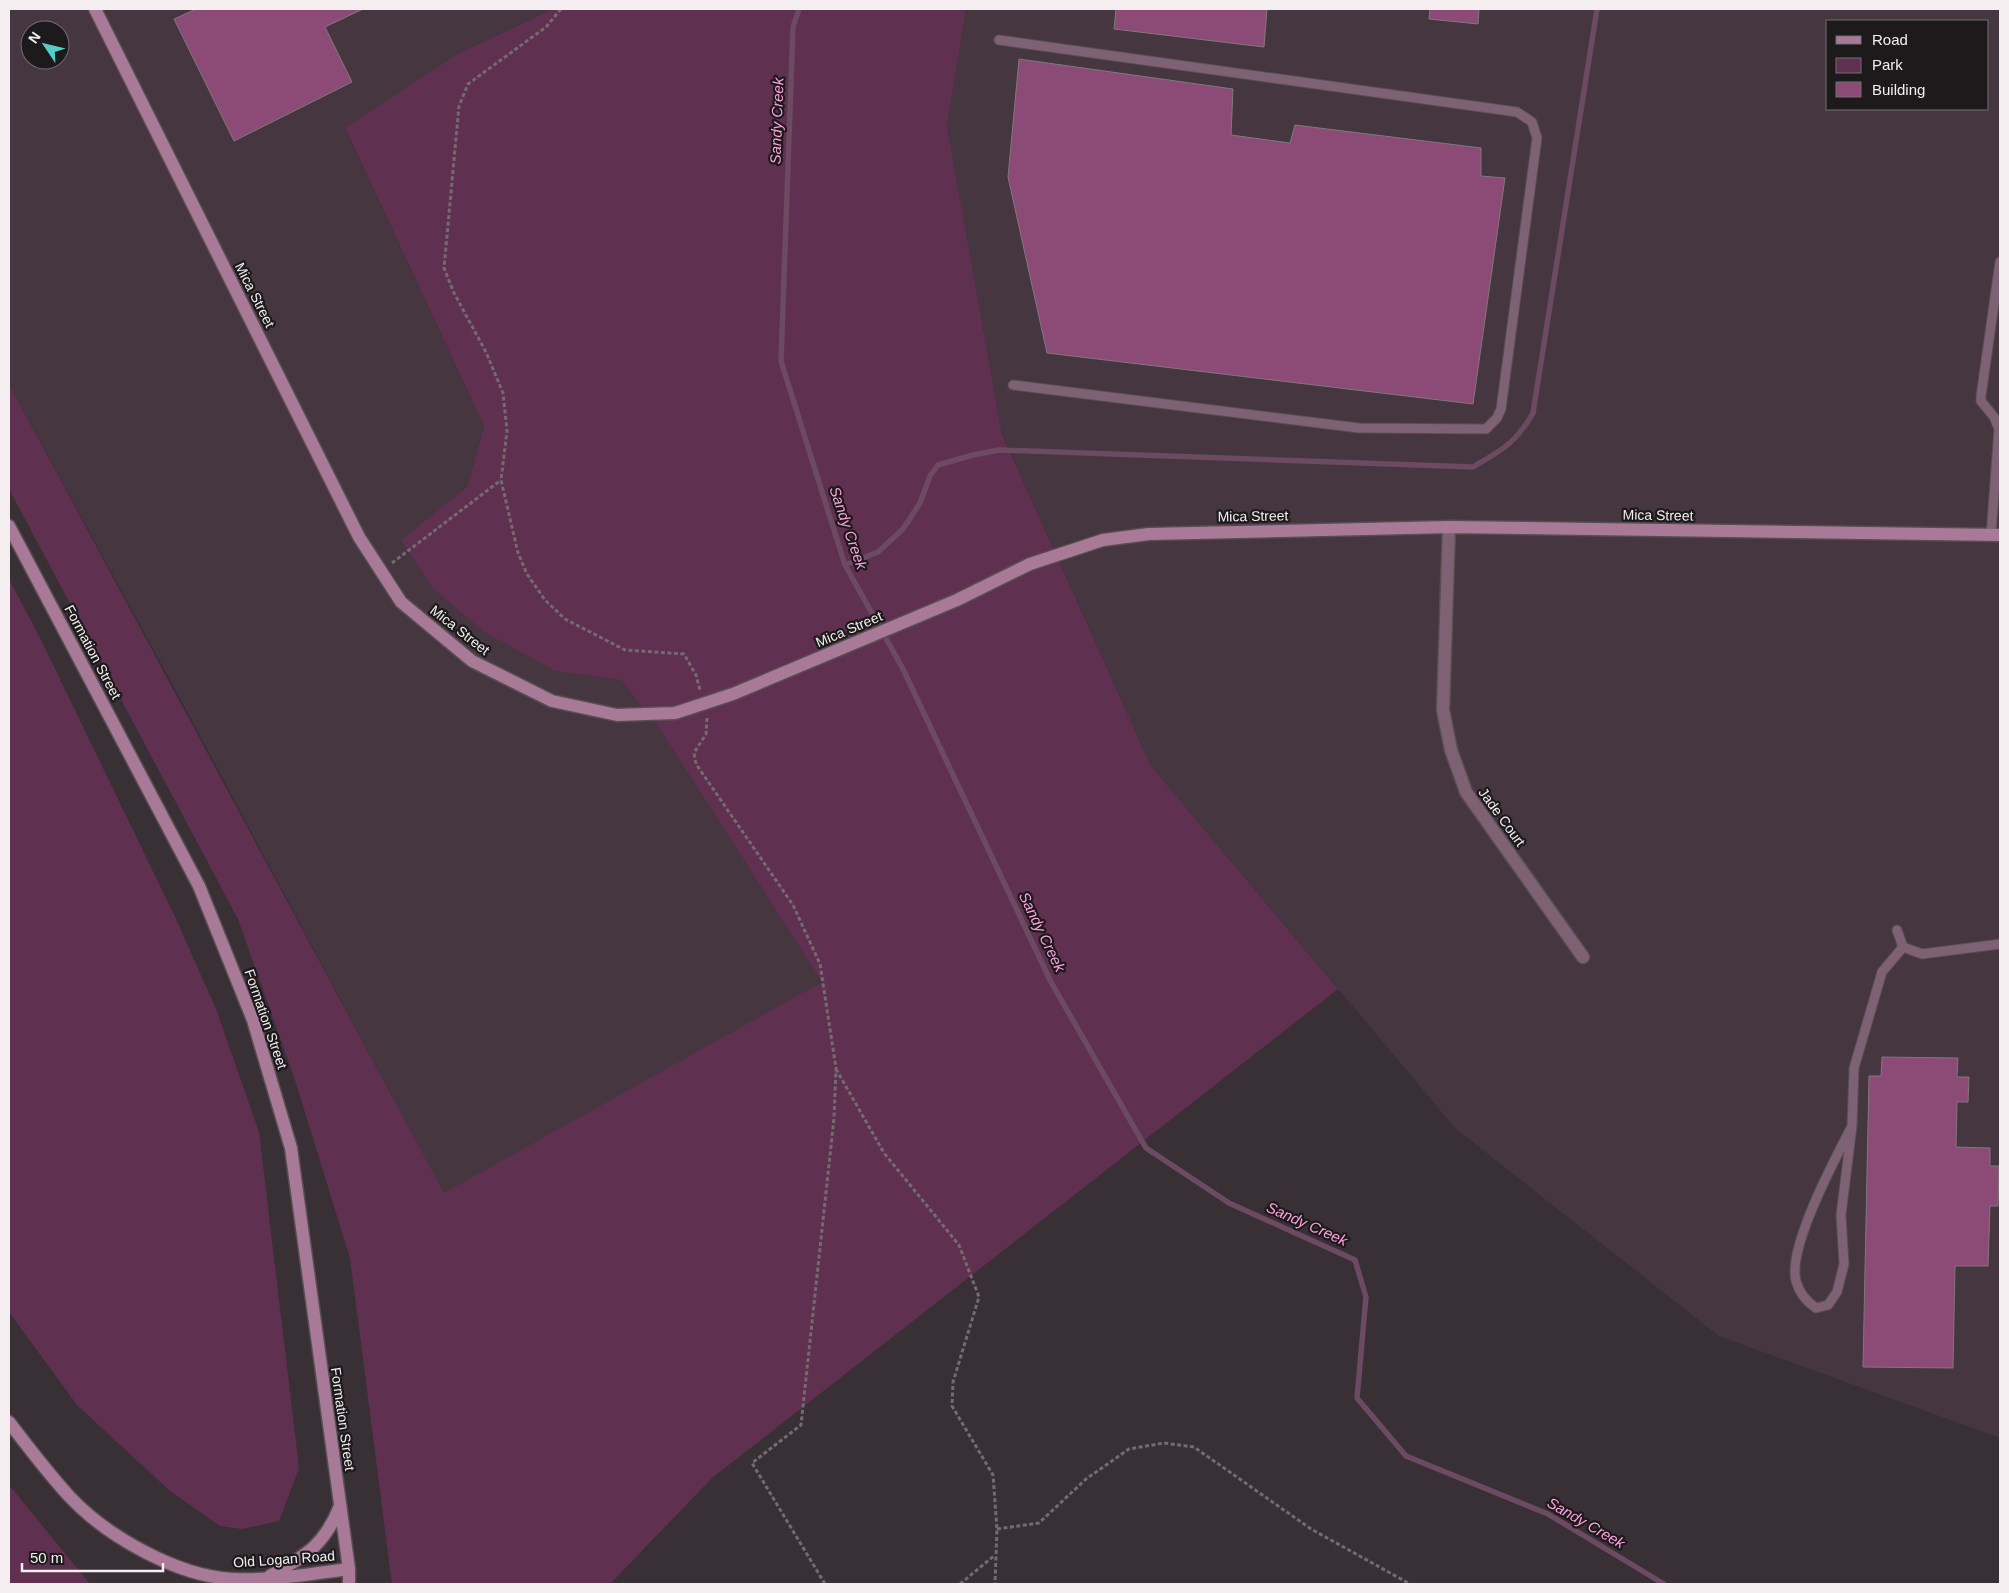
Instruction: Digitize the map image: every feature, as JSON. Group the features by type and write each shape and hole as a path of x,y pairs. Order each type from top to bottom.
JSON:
{"street":[{"name":"Mica Street","path":"95,9 359,537 401,602 472,661 552,701 617,715 675,713 806,664 957,600 1030,564 1112,539 1159,533 1449,527 1996,535"},
{"name":"Formation Street","path":"9,526 195,878 253,1020 291,1148 349,1570 349,1584"},
{"name":"Jade Court","path":"1449,527 1443,710 1451,750 1466,792 1583,956"},
{"name":"Old Logan Road","path":"9,1422 70,1497 116,1535 158,1559 200,1573 232,1578 266,1578 349,1570"},
{"path":"266,1578 304,1556 317,1545 331,1528 340,1505"},
{"name":"Formation Street","path":"349,1570 358,1584"},
{"path":"266,1578 278,1584"}],"lane":[{"path":"1000,40 1517,112 1532,122 1537,138 1501,409 1497,418 1486,429 1359,428 1014,385"},
{"path":"1996,535 1999,423 1985,407 1981,396 2000,262"},
{"path":"1896,930 1904,947 1922,954 2000,944"},
{"path":"1852,1126 1820,1187 1798,1251 1795,1280 1808,1302 1816,1308 1828,1305 1837,1292 1844,1264 1841,1215 1852,1126 1854,1068 1882,972 1904,947"}],"path":[{"path":"561,9 546,28 468,84 459,106 444,268 454,293 486,352 503,393 507,431 501,480 518,553 526,574 545,600 565,619 624,650 684,654 696,675 707,715 706,734 694,753 696,764 793,905 820,964 836,1068 834,1118 801,1425 752,1463 825,1584"},
{"path":"381,571 501,480"},
{"path":"836,1068 884,1154 960,1245 979,1297 953,1382 952,1406 993,1474 997,1529 995,1555 996,1584"},
{"path":"997,1529 1039,1523 1086,1479 1129,1449 1164,1443 1194,1447 1311,1529 1410,1584"},
{"path":"960,1584 995,1555"}],"shaded area":[{"path":"9,9 553,9 459,53 345,129 484,426 467,487 402,540 556,671 621,680 661,731 822,982 642,1087 444,1194 188,713 9,384"},
{"path":"966,9 2000,9 2000,1438 1719,1336 1456,1129 1151,766 1002,433 947,126"}],"green space":[{"path":"553,9 966,9 947,126 1002,434 1151,766 1338,989 712,1478 610,1584 392,1584 350,1258 295,1080 238,919 9,489 9,384 444,1193 822,982 661,731 621,680 556,671 484,632 434,589 401,540 467,487 484,426 345,128 459,53"},
{"path":"9,579 41,640 176,919 216,1009 259,1132 299,1468 279,1521 242,1529 220,1526 170,1491 77,1405 9,1312"},
{"path":"9,1485 90,1584 9,1584"}],"building":[{"path":"196,9 363,9 325,27 352,82 234,141 174,19"},
{"path":"1116,9 1267,9 1264,47 1114,29"},
{"path":"1430,9 1479,9 1478,24 1429,19"},
{"path":"1019,59 1233,89 1231,135 1290,143 1295,125 1481,148 1481,176 1505,178 1473,404 1047,353 1008,177"},
{"path":"1882,1057 1958,1058 1957,1077 1969,1077 1968,1102 1957,1102 1956,1147 1990,1148 1990,1166 1999,1166 1998,1206 1990,1206 1988,1266 1955,1266 1953,1368 1863,1367 1869,1076 1881,1076"}],"waterway":[{"name":"Sandy Creek","path":"799,9 793,27 781,361 845,565 902,667 1051,982 1146,1148 1229,1203 1355,1260 1366,1297 1357,1398 1406,1456 1548,1514 1664,1584"},
{"path":"845,565 878,552 903,529 920,503 930,476 938,465 999,450 1473,467 1508,445 1533,413 1597,9"}]}
